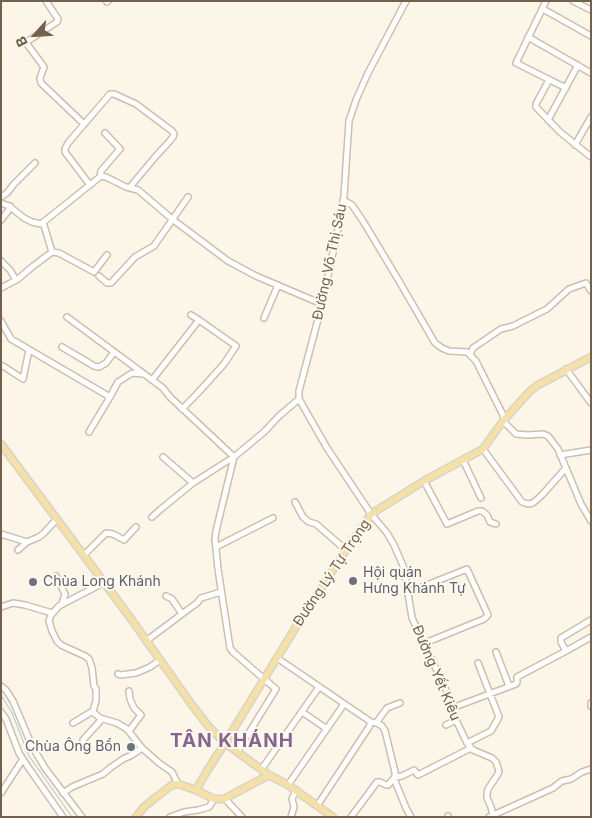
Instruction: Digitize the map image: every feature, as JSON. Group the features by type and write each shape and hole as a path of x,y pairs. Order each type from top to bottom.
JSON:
{"main road":[{"name":"Đường Lý Tự Trọng","path":"196,790 298,622 372,514 424,481 483,449 504,420 530,391 591,356"},
{"path":"1,444 209,727 225,743 269,776 296,790 329,816"},
{"path":"136,817 155,798 178,784 214,799 225,799 269,776"}],"street":[{"path":"46,1 58,19 57,22 28,41 28,44 44,67 40,78 41,83 84,124"},
{"name":"Đường Võ Thị Sáu","path":"299,399 299,391 322,304 344,200 349,121 368,73 406,1"},
{"path":"546,1 516,63 566,88"},
{"path":"574,1 591,10"},
{"path":"543,9 591,36"},
{"path":"528,38 591,73"},
{"path":"548,120 578,66"},
{"path":"550,80 536,107 560,132 591,156"},
{"path":"90,185 65,152 65,149 110,94 114,94 136,104 172,131 174,135 130,187"},
{"path":"575,144 591,117"},
{"path":"100,177 101,171 120,150 105,132"},
{"path":"1,197 35,163"},
{"path":"1,203 10,206 24,218 38,224 100,177 106,177 119,184 138,190 172,220 228,261 322,304"},
{"path":"99,276 108,284 112,282 135,257 154,246 188,196"},
{"path":"344,200 352,205 363,221 435,343 449,351 468,352 470,354 476,361 504,420 516,434 543,434 554,442 581,504 591,521"},
{"path":"1,220 10,206"},
{"path":"43,222 52,252"},
{"path":"1,288 16,280 52,252 59,253 94,272 107,255"},
{"path":"1,261 16,280"},
{"path":"470,354 473,348 501,329 513,326 547,308 569,289 586,283 591,291"},
{"path":"264,318 278,285"},
{"path":"182,409 224,364 236,346 191,315"},
{"path":"67,317 163,388 233,458"},
{"path":"152,380 199,320"},
{"path":"1,321 11,339 110,397"},
{"path":"62,347 94,366 106,363 114,352"},
{"path":"3,366 23,379 29,350"},
{"path":"566,369 591,403"},
{"path":"89,432 118,382 132,374 144,374"},
{"path":"152,517 193,483 233,458 299,399 328,448 372,514"},
{"path":"483,449 522,502 528,504 533,503 542,495 566,468"},
{"path":"560,454 591,450"},
{"path":"163,458 193,483"},
{"path":"233,458 216,531 221,592 230,648 276,689 237,752"},
{"path":"463,460 481,498"},
{"path":"424,481 447,524 478,511 482,511 487,515 490,522 496,524"},
{"path":"295,502 303,517 309,522 316,524 346,550"},
{"name":"Đường Yết Kiêu","path":"372,514 387,533 398,553 404,568 412,618 447,692 456,720 470,746"},
{"path":"216,547 273,518"},
{"path":"18,550 27,542 39,537 57,519"},
{"path":"84,555 106,533 113,534 124,540 136,527"},
{"path":"1,534 27,542"},
{"path":"407,593 467,570 488,615 484,620 425,644"},
{"path":"56,576 65,594 62,605"},
{"path":"73,723 93,711 96,701 96,689 92,668 89,659 61,645 57,641 49,621 52,613 62,605 103,583"},
{"path":"146,641 201,598 221,592"},
{"path":"166,596 172,599 182,614"},
{"path":"1,607 13,603 52,613"},
{"path":"566,651 561,638 591,620"},
{"path":"452,708 517,682 517,677 591,636"},
{"path":"496,652 509,686"},
{"path":"277,658 344,704 382,726 385,731 395,772 395,781 411,817"},
{"path":"118,674 136,673 160,660"},
{"path":"351,817 377,782 386,786 395,777 414,770 418,775 470,746 491,731 499,717 478,663"},
{"path":"1,686 13,701 32,746 45,768 82,817"},
{"path":"261,770 319,686"},
{"path":"129,691 134,708 142,715 129,731"},
{"path":"317,806 373,722 387,708 400,703"},
{"path":"288,785 344,704"},
{"path":"93,711 102,718 117,723 129,731 142,748 172,772 178,784"},
{"path":"1,712 6,719 23,759 63,817"},
{"path":"302,712 327,729"},
{"path":"83,748 83,740 102,718"},
{"path":"446,725 456,720"},
{"path":"470,746 492,758 498,766 498,774 488,789 487,794 491,807 491,816 591,769"},
{"path":"63,793 72,786 103,774 142,748"},
{"path":"1,793 23,759"},
{"path":"291,817 294,807 292,798 296,790"},
{"path":"170,817 209,806 214,799"},
{"path":"225,799 242,817"}],"waterway":[{"path":"1,695 12,713 29,756 72,817"}],"place":[{"name":"Hội quán Hưng Khánh Tự","path":"353,581"},
{"name":"Chùa Long Khánh","path":"33,582"},
{"name":"Chùa Ông Bổn","path":"131,747"}],"district":[{"name":"TÂN KHÁNH","path":"232,741"}]}
